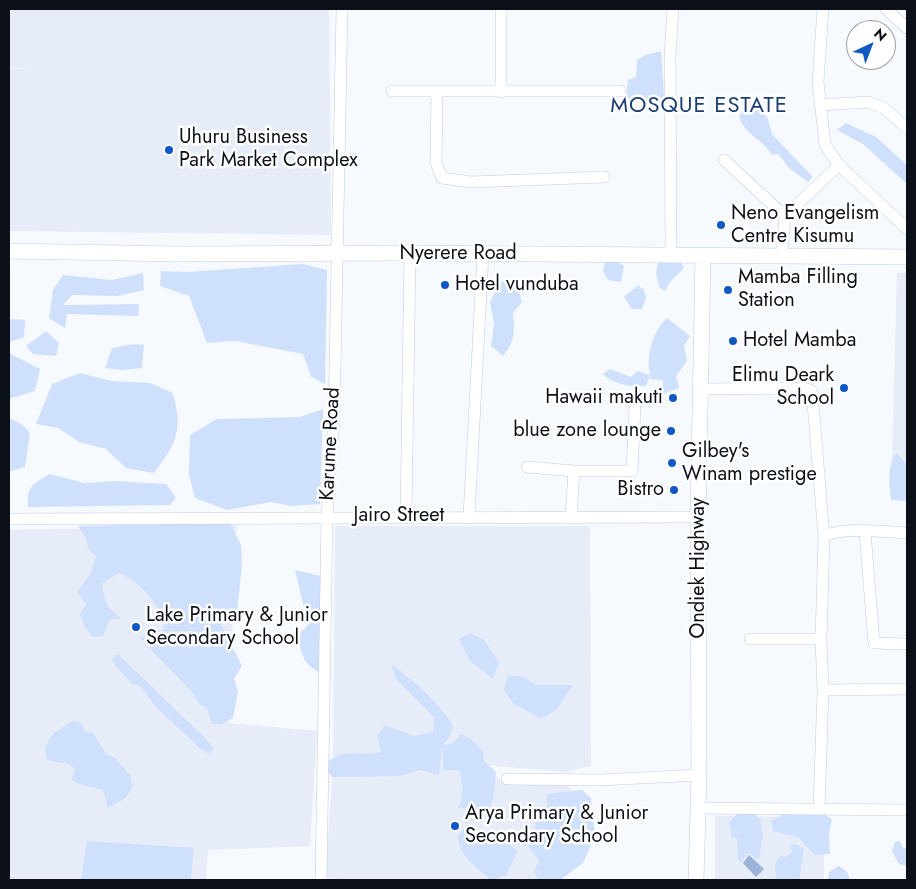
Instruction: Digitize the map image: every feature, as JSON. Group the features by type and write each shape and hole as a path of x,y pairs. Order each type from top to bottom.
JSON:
{"main road":[{"name":"Nyerere Road","path":"9,251 178,254 410,253 907,257"},
{"name":"Ondiek Highway","path":"696,880 699,775 698,517 703,256"}],"street":[{"name":"Karume Road","path":"321,880 328,517 334,418 342,9"},
{"path":"500,92 501,9"},
{"path":"671,255 670,58 673,9"},
{"path":"823,9 818,82 825,145 839,166 907,229"},
{"path":"886,9 907,28"},
{"path":"392,91 620,91"},
{"path":"437,92 436,163 442,178 471,182 604,178"},
{"path":"820,105 872,102 884,108 907,128"},
{"path":"724,160 786,216"},
{"path":"782,255 786,216 839,166"},
{"path":"406,516 410,253"},
{"path":"469,516 482,254"},
{"path":"700,389 805,388 812,391 824,537 821,639 823,690 818,809"},
{"path":"527,467 574,471 632,471 635,406"},
{"path":"571,517 574,471"},
{"name":"Jairo Street","path":"9,519 406,516 698,517"},
{"path":"824,537 830,534 865,532 907,533"},
{"path":"865,532 874,643 907,644"},
{"path":"750,639 821,639"},
{"path":"823,690 907,689"},
{"path":"507,779 599,780 699,775"},
{"path":"698,808 907,810"}],"shaded area":[{"name":"Uhuru Business Park Market Complex","path":"9,9 329,9 331,235 9,231 9,69 30,68 9,68"},
{"path":"661,51 665,109 652,101 626,98 628,80 636,77 637,60 645,55"},
{"path":"757,104 768,119 772,134 813,177 808,182 789,168 778,154 772,155 742,123 739,117 744,107"},
{"path":"846,123 876,137 907,165 907,184 863,144 837,130"},
{"path":"680,261 684,268 669,283 665,291 659,287 656,274 658,262"},
{"path":"605,262 617,262 624,266 621,282 608,280 603,270"},
{"path":"303,264 327,270 325,384 311,377 303,354 236,341 207,343 189,296 160,286 161,271 187,272"},
{"path":"143,273 144,290 117,296 72,295 63,305 139,304 138,316 67,314 65,328 49,318 53,290 63,275 112,280"},
{"path":"897,273 907,273 907,498 891,497"},
{"path":"509,280 518,288 522,302 513,313 512,341 503,356 491,346 494,325 490,302 500,282"},
{"path":"638,285 644,290 646,298 642,309 632,309 624,297"},
{"path":"667,318 690,336 684,346 687,361 676,376 679,388 663,394 663,380 651,379 650,376 646,386 634,386 617,383 603,374 610,369 631,377 637,371 650,375 651,345 657,330"},
{"path":"9,319 25,320 24,337 9,342"},
{"path":"46,331 59,343 56,356 33,354 26,346"},
{"path":"133,344 144,345 142,368 123,370 105,368 112,348"},
{"path":"9,353 40,369 35,391 9,399"},
{"path":"80,373 112,381 150,383 173,393 177,418 176,436 168,453 154,473 126,468 106,449 79,442 58,428 36,424 52,384"},
{"path":"323,409 320,504 292,506 271,502 227,510 195,498 189,474 190,435 217,419 300,417"},
{"path":"9,418 23,425 30,433 25,467 11,471 9,467"},
{"path":"897,453 907,465 907,501 891,500 890,469"},
{"path":"50,474 84,483 116,481 166,484 176,498 170,505 28,507 28,494 32,486"},
{"path":"230,523 241,545 242,565 237,612 220,622 242,666 234,678 238,692 233,718 222,724 212,724 207,708 199,704 192,692 140,638 150,637 163,629 165,621 151,598 135,582 119,573 102,583 109,608 122,618 109,620 103,636 93,637 85,627 80,615 86,604 77,592 91,573 96,556 88,549 86,538 78,526"},
{"name":"Lake Primary & Junior Secondary School","path":"237,525 228,723 317,731 310,846 208,850 206,880 9,880 9,530"},
{"path":"335,526 590,526 591,766 564,772 483,765 503,782 565,782 588,810 555,880 362,880 325,878 333,768"},
{"path":"295,570 321,576 331,677 311,667 301,651 298,635 308,625"},
{"path":"470,633 484,640 499,662 493,679 470,661 459,639"},
{"path":"118,654 208,741 213,749 209,754 202,750 157,708 140,686 132,684 111,660"},
{"path":"391,664 425,692 453,726 449,738 443,745 454,743 461,734 471,739 483,751 484,761 496,772 493,800 488,810 480,812 458,808 462,794 459,770 444,770 442,747 439,775 419,770 401,776 332,777 323,764 337,756 346,754 381,752 377,735 385,725 414,736 433,732 434,717 396,679"},
{"path":"508,675 524,677 536,685 573,685 556,710 541,719 513,703 504,690"},
{"path":"72,721 82,723 84,731 93,733 106,754 115,758 130,775 133,787 125,798 108,808 103,790 79,784 72,780 75,769 68,764 47,760 46,746 48,741 56,732"},
{"path":"582,790 591,798 595,836 583,863 560,880 538,880 534,871 539,861 527,844 536,834 534,806 544,807 548,805 546,794"},
{"path":"739,812 752,813 760,819 763,834 759,860 748,853 741,862 738,860 737,838 732,838 729,822"},
{"path":"785,813 822,813 832,819 829,833 830,854 815,855 798,837 773,831 771,821"},
{"path":"715,816 824,817 824,880 715,880"},
{"path":"467,826 484,837 505,838 517,852 506,875 491,880 474,866 465,855 461,849 458,836"},
{"path":"87,841 194,848 191,880 81,880"},
{"path":"900,841 903,848 907,848 907,866 899,864 892,851 895,842"},
{"path":"795,844 804,849 799,880 776,880 775,863 781,856 786,857 792,852 790,846"},
{"path":"749,855 764,869 756,877 743,863"},
{"path":"839,866 847,872 850,880 828,880 829,872"}],"place":[{"name":"Uhuru Business Park Market Complex","path":"169,150"},
{"name":"Neno Evangelism Centre Kisumu","path":"721,225"},
{"name":"Hotel vunduba","path":"445,285"},
{"name":"Mamba Filling Station","path":"728,290"},
{"name":"Hotel Mamba","path":"733,341"},
{"name":"Elimu Deark School","path":"844,388"},
{"name":"Hawaii makuti","path":"673,398"},
{"name":"blue zone lounge","path":"671,431"},
{"name":"Gilbey's Winam prestige","path":"672,463"},
{"name":"Bistro","path":"674,490"},
{"name":"Lake Primary & Junior Secondary School","path":"136,627"},
{"name":"Arya Primary & Junior Secondary School","path":"455,826"}],"district":[{"name":"MOSQUE ESTATE","path":"699,107"}]}
